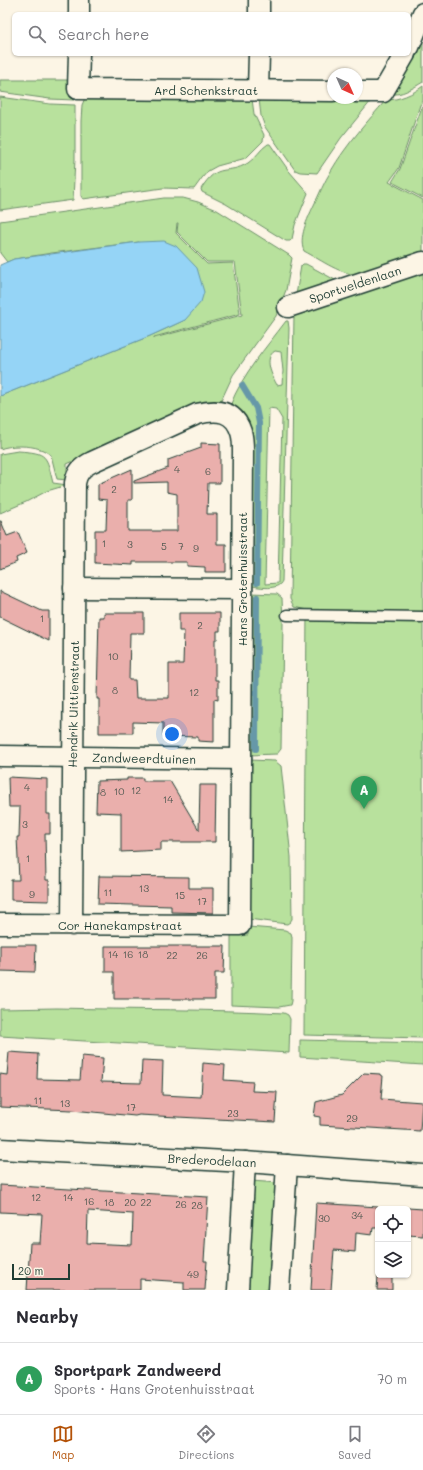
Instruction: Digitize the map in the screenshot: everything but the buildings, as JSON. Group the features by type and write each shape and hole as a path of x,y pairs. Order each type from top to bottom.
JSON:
{"street":[{"path":"79,0 79,12"},
{"path":"259,0 259,12"},
{"path":"411,42 423,12"},
{"name":"Ard Schenkstraat","path":"79,56 78,90 327,91"},
{"path":"258,56 258,90"},
{"path":"363,92 383,92 404,56"},
{"name":"Sportveldenlaan","path":"288,307 423,262"},
{"name":"Hans Grotenhuisstraat","path":"75,483 79,471 92,462 210,410 223,412 231,417 238,424 242,434 240,926"},
{"name":"Hendrik Uittienstraat","path":"72,925 75,483"},
{"path":"74,588 242,590"},
{"name":"Zandweerdtuinen","path":"0,756 241,759"},
{"name":"Cor Hanekampstraat","path":"0,924 240,926"},
{"name":"Brederodelaan","path":"0,1148 245,1162 423,1175"},
{"path":"238,1290 245,1162"},
{"path":"279,1290 287,1165"}],"lane":[{"path":"287,615 423,616"}],"green space":[{"path":"423,33 423,82 402,93 389,94 411,56"},
{"path":"0,80 70,80 70,97 74,98 74,100 50,99 0,92"},
{"path":"423,86 423,101 420,105 399,168 389,182 423,200 423,257 362,275 346,273 304,251 302,240 306,222 326,180 343,152 386,100 406,96"},
{"path":"0,97 50,104 75,105 73,200 0,210"},
{"path":"85,98 252,99 254,114 264,135 263,141 246,158 217,166 208,171 194,189 163,188 83,199 81,196 81,121 82,105"},
{"path":"259,99 327,100 327,104 363,104 363,100 371,100 341,138 317,173 300,172 295,170 265,127 261,116"},
{"path":"423,104 423,198 392,182 400,169"},
{"path":"268,144 270,144 289,171 308,193 290,241 286,241 226,204 202,192 201,189 207,180 213,175 223,170 241,167 253,159"},
{"path":"164,198 183,198 198,202 217,210 292,258 286,290 276,316 233,375 220,403 191,408 67,464 67,480 57,479 51,455 44,451 25,446 14,446 0,449 0,396 150,336 185,320 139,242 52,253 14,259 7,262 0,253 0,221","holes":["178,223 177,232 207,262 235,262 242,315 154,338 240,314 233,263 207,264 176,233"]},
{"path":"306,264 337,281 296,295 301,266"},
{"path":"423,268 423,1038 304,1035 307,610 294,607 290,599 294,314"},
{"path":"286,321 288,321 289,328 282,581 277,586 273,587 251,586 230,406 248,372 262,351","holes":["275,351 281,352 283,371 282,384 277,385 271,372 269,362 271,354","269,408 276,409 282,419 278,583 265,584"]},
{"path":"18,451 35,453 44,457 49,466 53,483 67,485 47,491 0,513 0,454"},
{"path":"251,593 277,594 282,598 281,749 277,754 249,755"},
{"path":"249,760 275,761 281,766 291,857 292,919 287,924 248,919"},
{"path":"248,927 285,930 291,933 290,1005 279,1007 231,1005 231,934 248,935"},
{"path":"57,1008 284,1013 288,1015 290,1019 289,1053 0,1036 0,1009"},
{"path":"300,1040 423,1043 423,1065 300,1057"},
{"path":"251,1181 279,1183 271,1290 244,1290"}],"water":[{"path":"164,241 176,246 197,268 204,292 201,302 185,320 150,336 0,396 0,265 14,259 139,242"}],"waterway":[{"path":"242,385 256,408 259,423 257,583"},
{"path":"256,749 257,597"}],"place":[{"name":"Sportpark Zandweerd","path":"364,809"}]}
